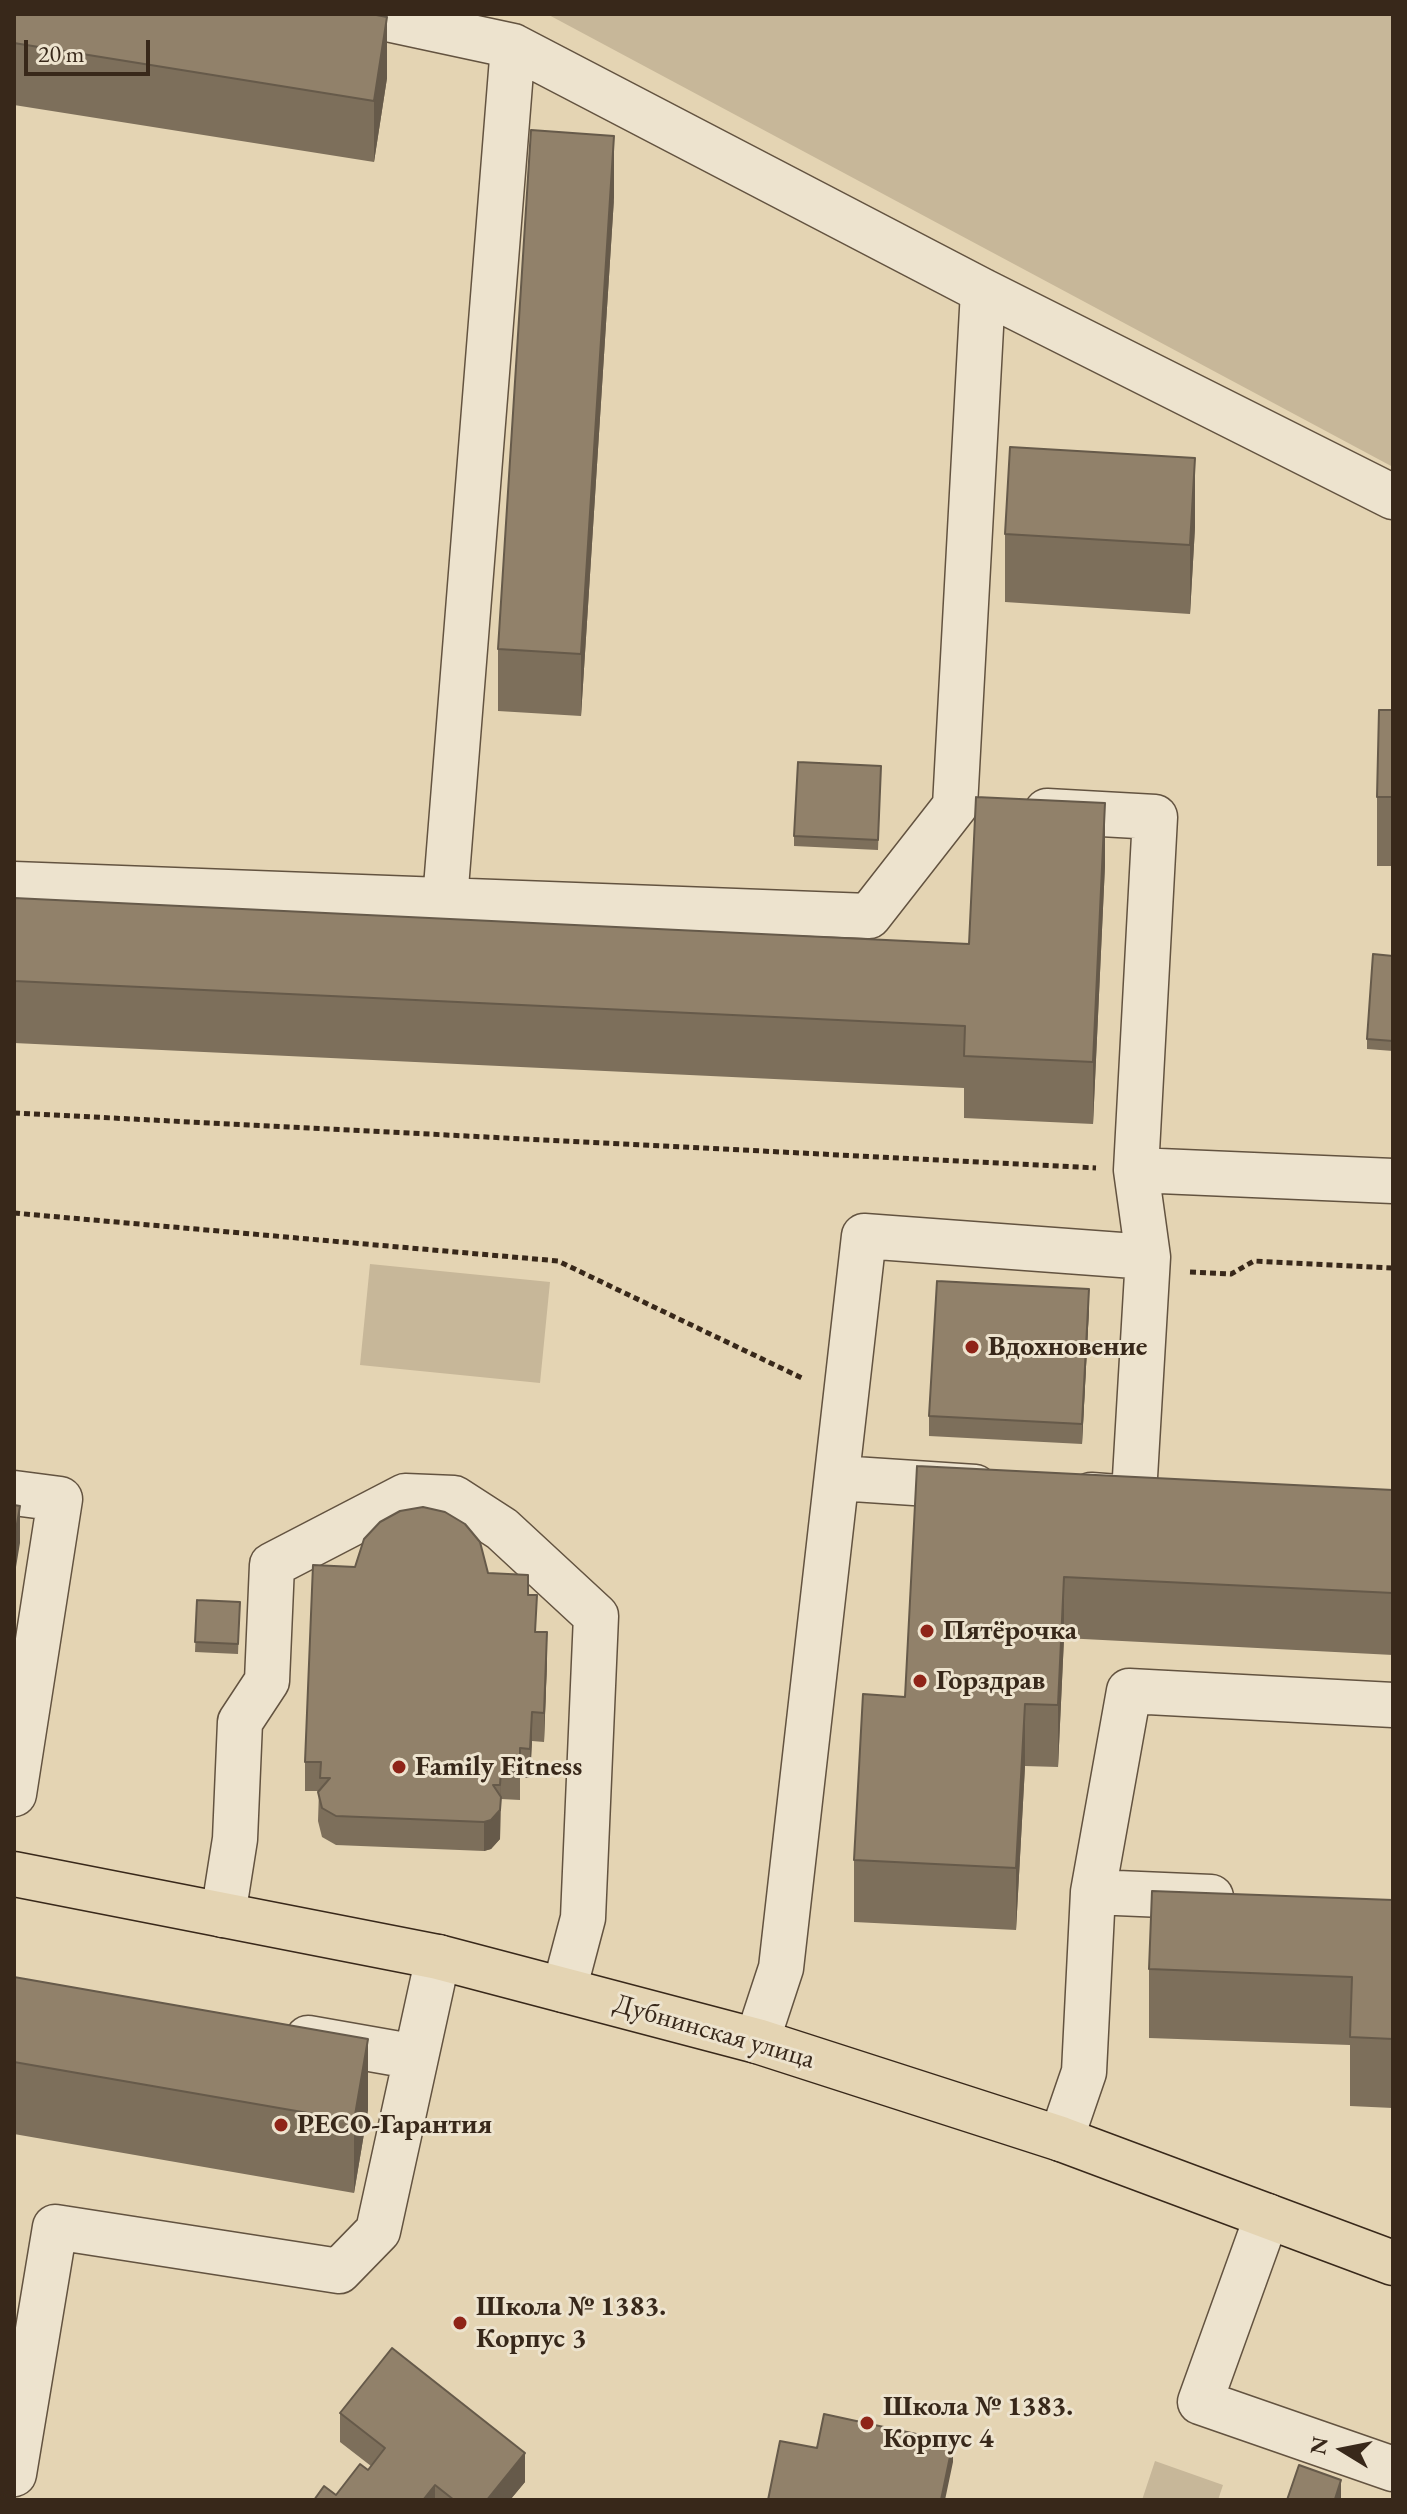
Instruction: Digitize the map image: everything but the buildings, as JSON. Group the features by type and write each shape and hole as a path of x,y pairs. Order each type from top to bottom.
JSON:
{"main road":[{"name":"Дубнинская улица","path":"14,1874 438,1957 757,2041 1061,2139 1393,2263"}],"lane":[{"path":"364,14 513,46 983,291 1393,497"},
{"path":"445,900 513,46"},
{"path":"14,884 869,916 955,806 983,291"},
{"path":"955,806 1155,817 1136,1170 1147,1263 1132,1498 1054,1493"},
{"path":"1136,1170 1393,1181"},
{"path":"757,2041 781,1968 864,1236 1147,1263"},
{"path":"838,1478 1008,1489"},
{"path":"14,1493 60,1499 14,1794"},
{"path":"223,1915 235,1839 240,1722 267,1681 272,1565 405,1496 454,1498 502,1529 596,1616 583,1918 564,1990"},
{"path":"1061,2139 1084,2072 1093,1892 1129,1691 1393,1705"},
{"path":"1093,1892 1251,1899"},
{"path":"14,2474 55,2227 339,2271 378,2231 438,1957"},
{"path":"277,2033 416,2057"},
{"path":"1267,2216 1200,2402 1393,2469"}],"path":[{"path":"14,1113 1136,1170"},
{"path":"14,1213 558,1261 846,1400"},
{"path":"1147,1263 1231,1274 1254,1261 1393,1268"}],"shaded area":[{"path":"547,14 1393,14 1393,467"},
{"path":"370,1264 550,1282 540,1383 360,1365"},
{"path":"1155,2461 1223,2485 1218,2500 1142,2500"}],"place":[{"name":"Вдохновение","path":"972,1347"},
{"name":"Пятёрочка","path":"927,1631"},
{"name":"Горздрав","path":"920,1681"},
{"name":"Family Fitness","path":"399,1767"},
{"name":"РЕСО-Гарантия","path":"281,2125"},
{"name":"Школа № 1383. Корпус 3","path":"460,2323"},
{"name":"Школа № 1383. Корпус 4","path":"867,2423"}]}
